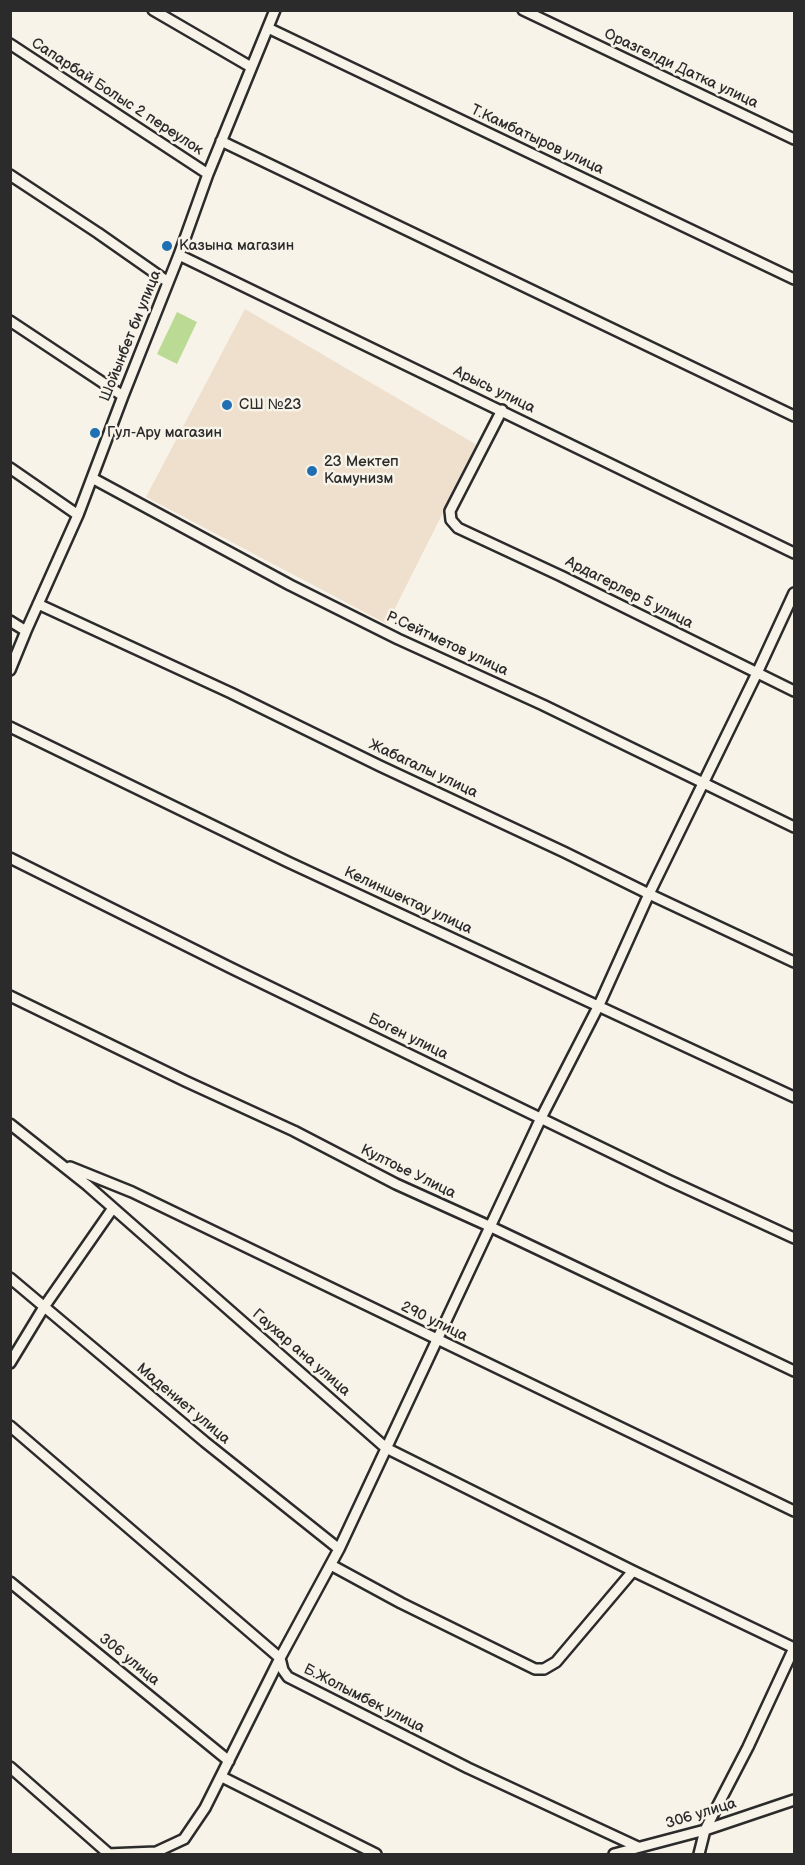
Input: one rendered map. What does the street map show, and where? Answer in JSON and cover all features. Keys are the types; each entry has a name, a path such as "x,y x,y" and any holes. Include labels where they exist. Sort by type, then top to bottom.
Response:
{"street":[{"path":"153,10 251,67"},
{"name":"Шойынбет би улица","path":"10,670 78,515 208,174 275,10"},
{"name":"Оразгелди Датка улица","path":"523,10 795,139"},
{"name":"Т.Камбатыров улица","path":"268,28 795,279"},
{"name":"Сапарбай Болыс 2 переулок","path":"10,44 208,174"},
{"path":"221,141 795,416"},
{"path":"10,175 99,233 168,282"},
{"name":"Арысь улица","path":"179,255 795,553"},
{"path":"10,321 123,396"},
{"name":"Ардагерлер 5 улица","path":"502,410 450,511 451,520 458,528 561,576 795,692"},
{"path":"10,468 78,515"},
{"name":"Р.Сейтметов улица","path":"92,478 290,585 398,639 543,705 795,827"},
{"path":"10,1767 108,1854 156,1852 184,1839 205,1808 280,1658 339,1549 489,1226 599,1005 649,894 795,593"},
{"name":"Жабагалы улица","path":"38,604 231,693 795,962"},
{"path":"10,621 26,631"},
{"name":"Келиншектау улица","path":"10,727 288,862 795,1097"},
{"name":"Боген улица","path":"10,858 668,1180 795,1238"},
{"name":"Култоье Улица","path":"10,996 294,1131 396,1185 489,1226 795,1371"},
{"name":"Гаухар ана улица","path":"10,1124 113,1208 386,1448 633,1571 795,1648"},
{"name":"290 улица","path":"60,1163 132,1192 795,1511"},
{"path":"10,1363 44,1307 113,1208"},
{"name":"Мадениет улица","path":"10,1278 205,1442 339,1549"},
{"name":"Б.Жолымбек улица","path":"10,1426 280,1658 283,1670 288,1677 468,1768 638,1847"},
{"path":"331,1565 401,1603 535,1669 544,1669 556,1662 633,1571"},
{"name":"306 улица","path":"10,1582 229,1761"},
{"path":"699,1854 705,1830 795,1648"},
{"path":"222,1777 376,1854"},
{"name":"306 улица","path":"614,1854 705,1830 795,1800"}],"shaded area":[{"name":"23 Мектеп Камунизм","path":"245,309 477,445 387,624 146,497"}],"green space":[{"path":"177,312 197,322 177,364 157,354"}],"place":[{"name":"Казына магазин","path":"167,246"},
{"name":"СШ №23","path":"227,405"},
{"name":"Гул-Ару магазин","path":"95,433"},
{"name":"23 Мектеп Камунизм","path":"312,471"}]}
